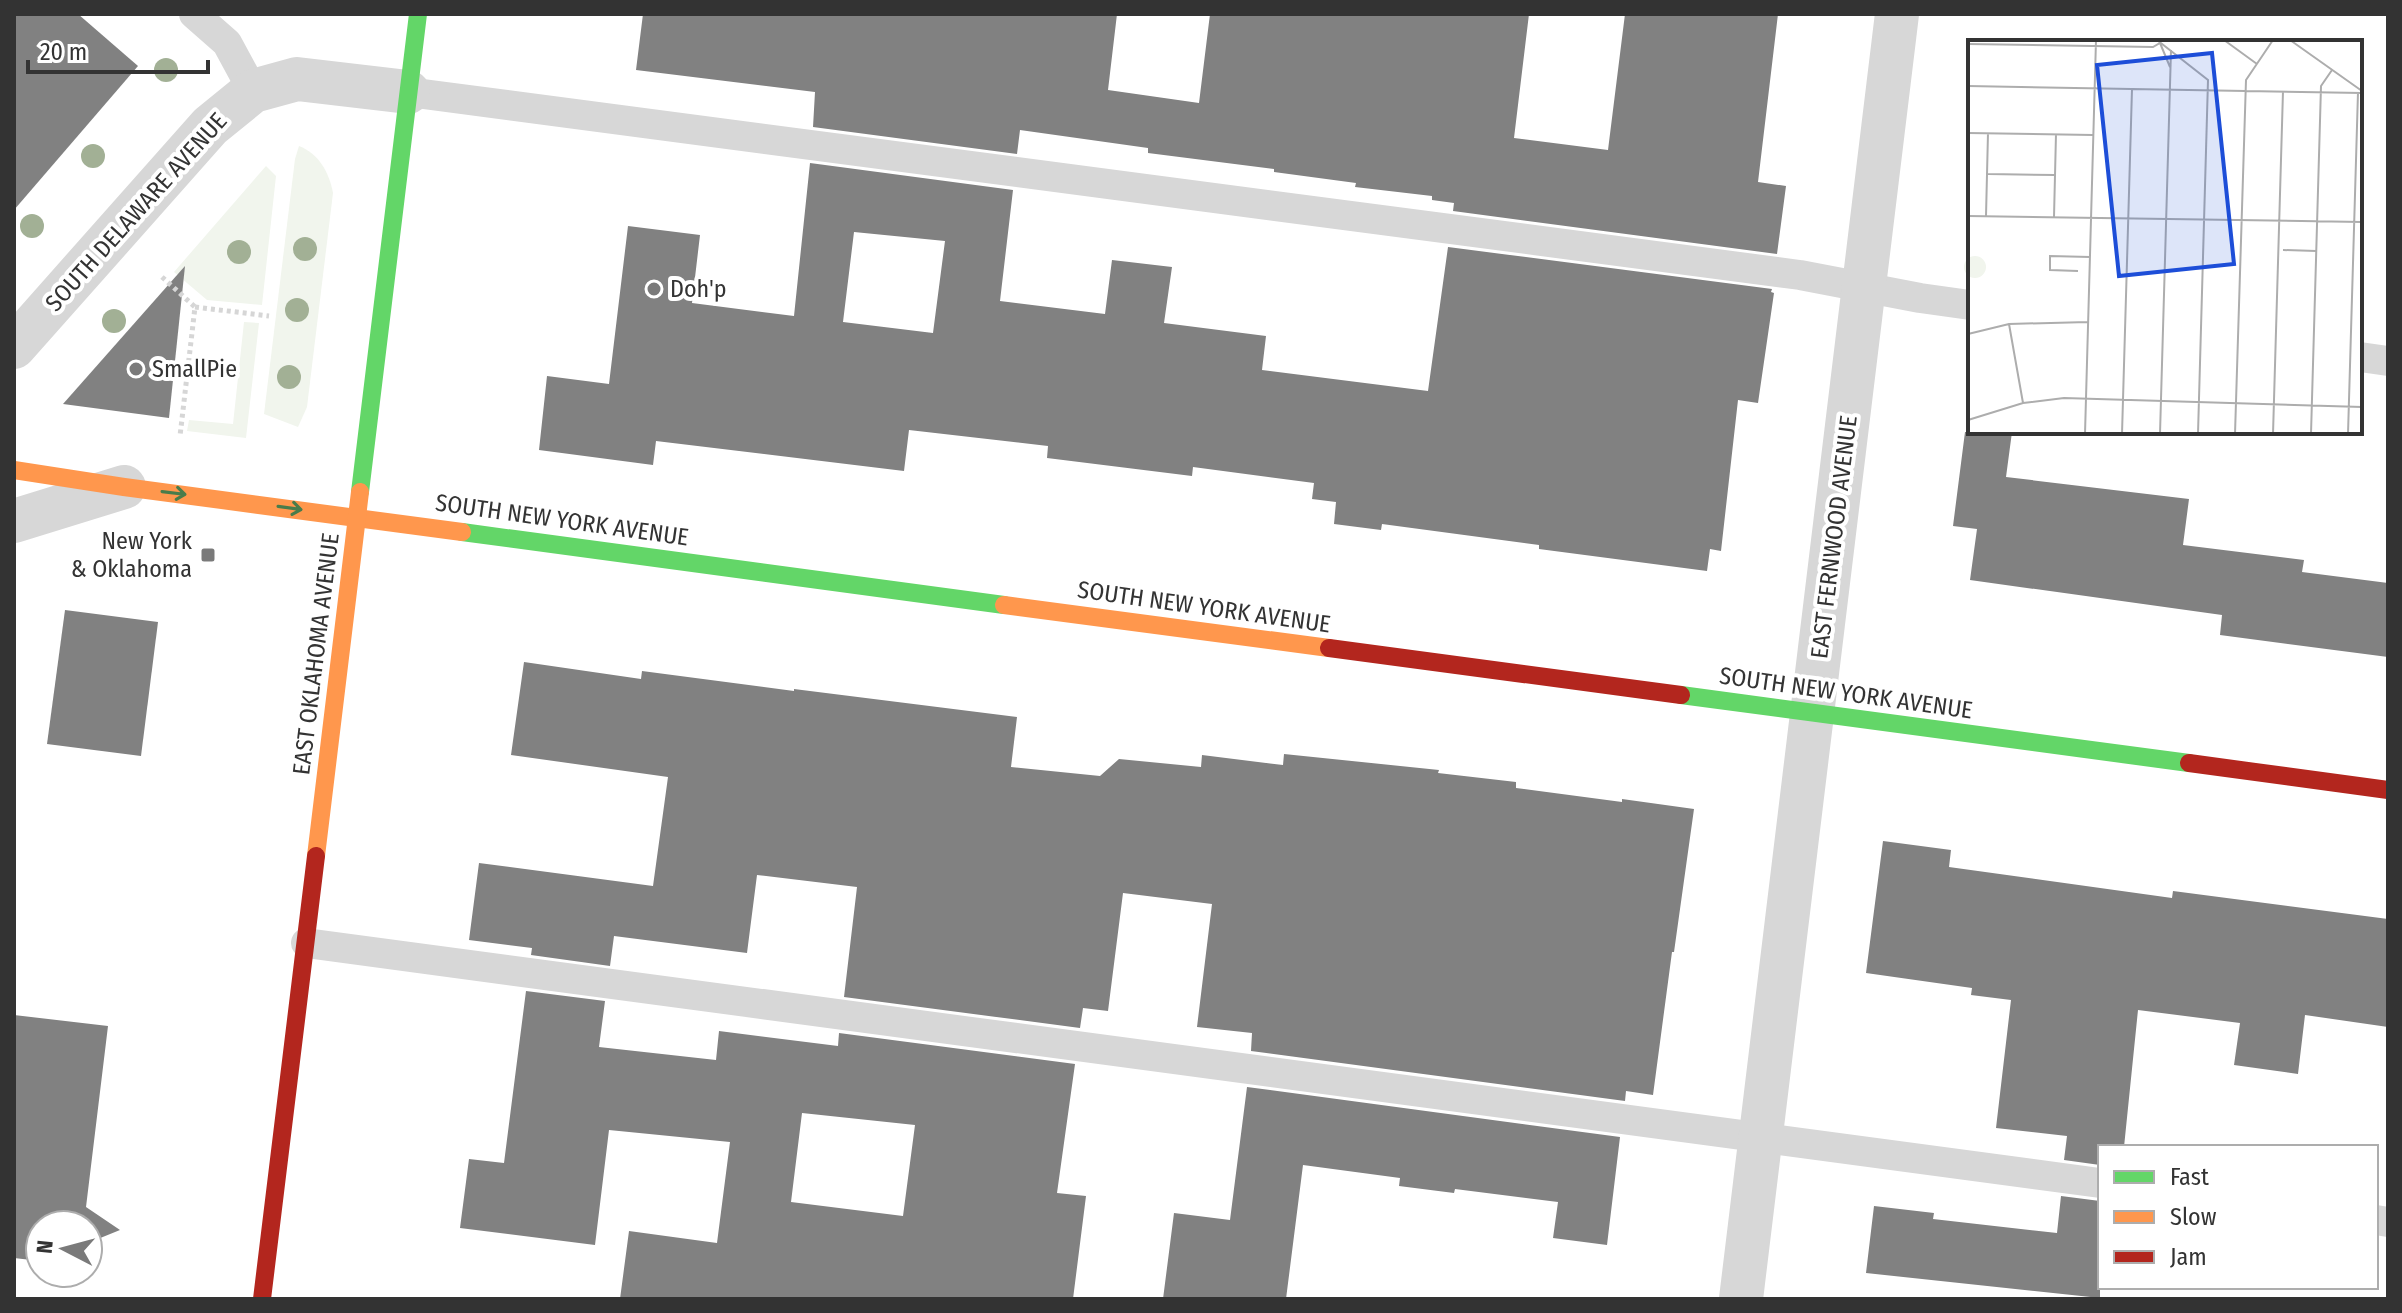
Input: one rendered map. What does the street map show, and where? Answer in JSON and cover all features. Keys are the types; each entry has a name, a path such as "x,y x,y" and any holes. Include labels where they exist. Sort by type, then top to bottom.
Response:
{"street":[{"name":"EAST OKLAHOMA AVENUE","path":"262,1299 418,14"},
{"name":"EAST FERNWOOD AVENUE","path":"1741,1299 1897,14"},
{"name":"SOUTH DELAWARE AVENUE","path":"14,347 210,126 253,91 297,79 408,92"},
{"name":"SOUTH NEW YORK AVENUE","path":"14,470 2388,790"},
{"path":"14,521 124,487"}],"lane":[{"path":"194,14 227,43 253,91"},
{"path":"408,92 1800,275 1968,305"},
{"path":"2362,357 2388,361"},
{"path":"306,943 2098,1183"}],"path":[{"path":"162,277 195,307 269,316"},
{"path":"180,436 195,307"}],"shaded area":[{"path":"299,146 322,165 333,193 307,407 298,427 264,414"},
{"path":"266,166 276,176 262,305 207,300 174,272"},
{"path":"244,322 259,323 246,438 187,431 189,420 233,424"}],"building":[{"path":"14,14 78,14 138,66 14,210"},
{"path":"643,14 1117,14 1108,90 1199,103 1210,14 1529,14 1514,138 1608,150 1625,14 1778,14 1758,182 1786,186 1777,254 1453,211 1454,203 1432,200 1432,196 1355,187 1356,183 1274,172 1274,169 1148,153 1148,148 1020,130 1017,154 813,127 815,92 636,70"},
{"path":"810,163 1013,190 1000,301 1105,314 1112,260 1172,267 1164,323 1266,336 1262,370 1428,391 1448,247 1772,289 1774,293 1758,403 1738,400 1721,551 1710,549 1707,571 1382,524 1381,530 1334,524 1336,502 1312,499 1314,483 1193,467 1192,476 1047,458 1048,446 909,430 904,471 656,441 653,465 539,450 547,376 609,384 628,226 700,235 692,303 794,316","holes":["854,232 945,241 933,333 843,322"]},
{"path":"185,266 169,418 63,404"},
{"path":"1965,432 2012,434 2006,477 2189,499 2183,545 2304,560 2302,572 2388,583 2388,657 2220,635 2222,615 1970,580 1977,529 1953,526"},
{"path":"65,610 158,622 141,756 47,744"},
{"path":"524,662 641,679 642,671 1017,717 1011,767 1100,776 1119,759 1201,767 1202,755 1283,765 1284,754 1439,770 1438,773 1516,782 1516,788 1694,809 1653,1095 1626,1091 1625,1101 1251,1051 1252,1033 1197,1027 1212,904 1123,893 1108,1011 1083,1008 1080,1028 844,997 857,887 757,875 747,953 614,936 610,966 531,955 532,948 469,940 479,863 653,886 668,777 511,755"},
{"path":"1883,841 1951,850 1949,867 2172,898 2173,891 2388,919 2388,1027 2305,1015 2298,1074 2234,1065 2240,1023 2138,1010 2124,1145 2098,1145 2098,1165 2064,1160 2067,1136 1996,1128 2011,1000 1971,995 1972,988 1866,973"},
{"path":"526,991 605,1001 599,1047 716,1060 719,1031 838,1046 839,1033 1075,1064 1057,1193 1086,1196 1073,1299 620,1299 629,1231 717,1243 730,1142 609,1130 595,1245 460,1228 469,1159 504,1163","holes":["802,1113 915,1125 903,1216 791,1202"]},
{"path":"14,1015 108,1026 86,1207 89,1209 24,1209 24,1259 14,1258"},
{"path":"1247,1087 1620,1137 1607,1245 1553,1238 1558,1202 1455,1189 1454,1193 1399,1186 1400,1178 1303,1165 1286,1299 1163,1299 1174,1213 1230,1220"},
{"path":"2061,1196 2098,1201 2100,1298 1866,1273 1874,1206 1934,1213 1933,1219 2057,1233"},
{"path":"104,1219 120,1230 104,1236"}],"traffic: fast":[{"path":"360,492 418,14"},
{"path":"462,532 1004,605"},
{"path":"1681,695 2189,763"}],"traffic: slow":[{"path":"14,470 462,532"},
{"path":"316,856 360,492"},
{"path":"1004,605 1329,648"}],"traffic: jam":[{"path":"1329,648 1681,695"},
{"path":"2189,763 2388,790"},
{"path":"262,1299 316,856"}],"place":[{"name":"Doh'p","path":"654,289"},
{"name":"SmallPie","path":"136,369"},
{"name":"New York & Oklahoma","path":"208,555"}]}
